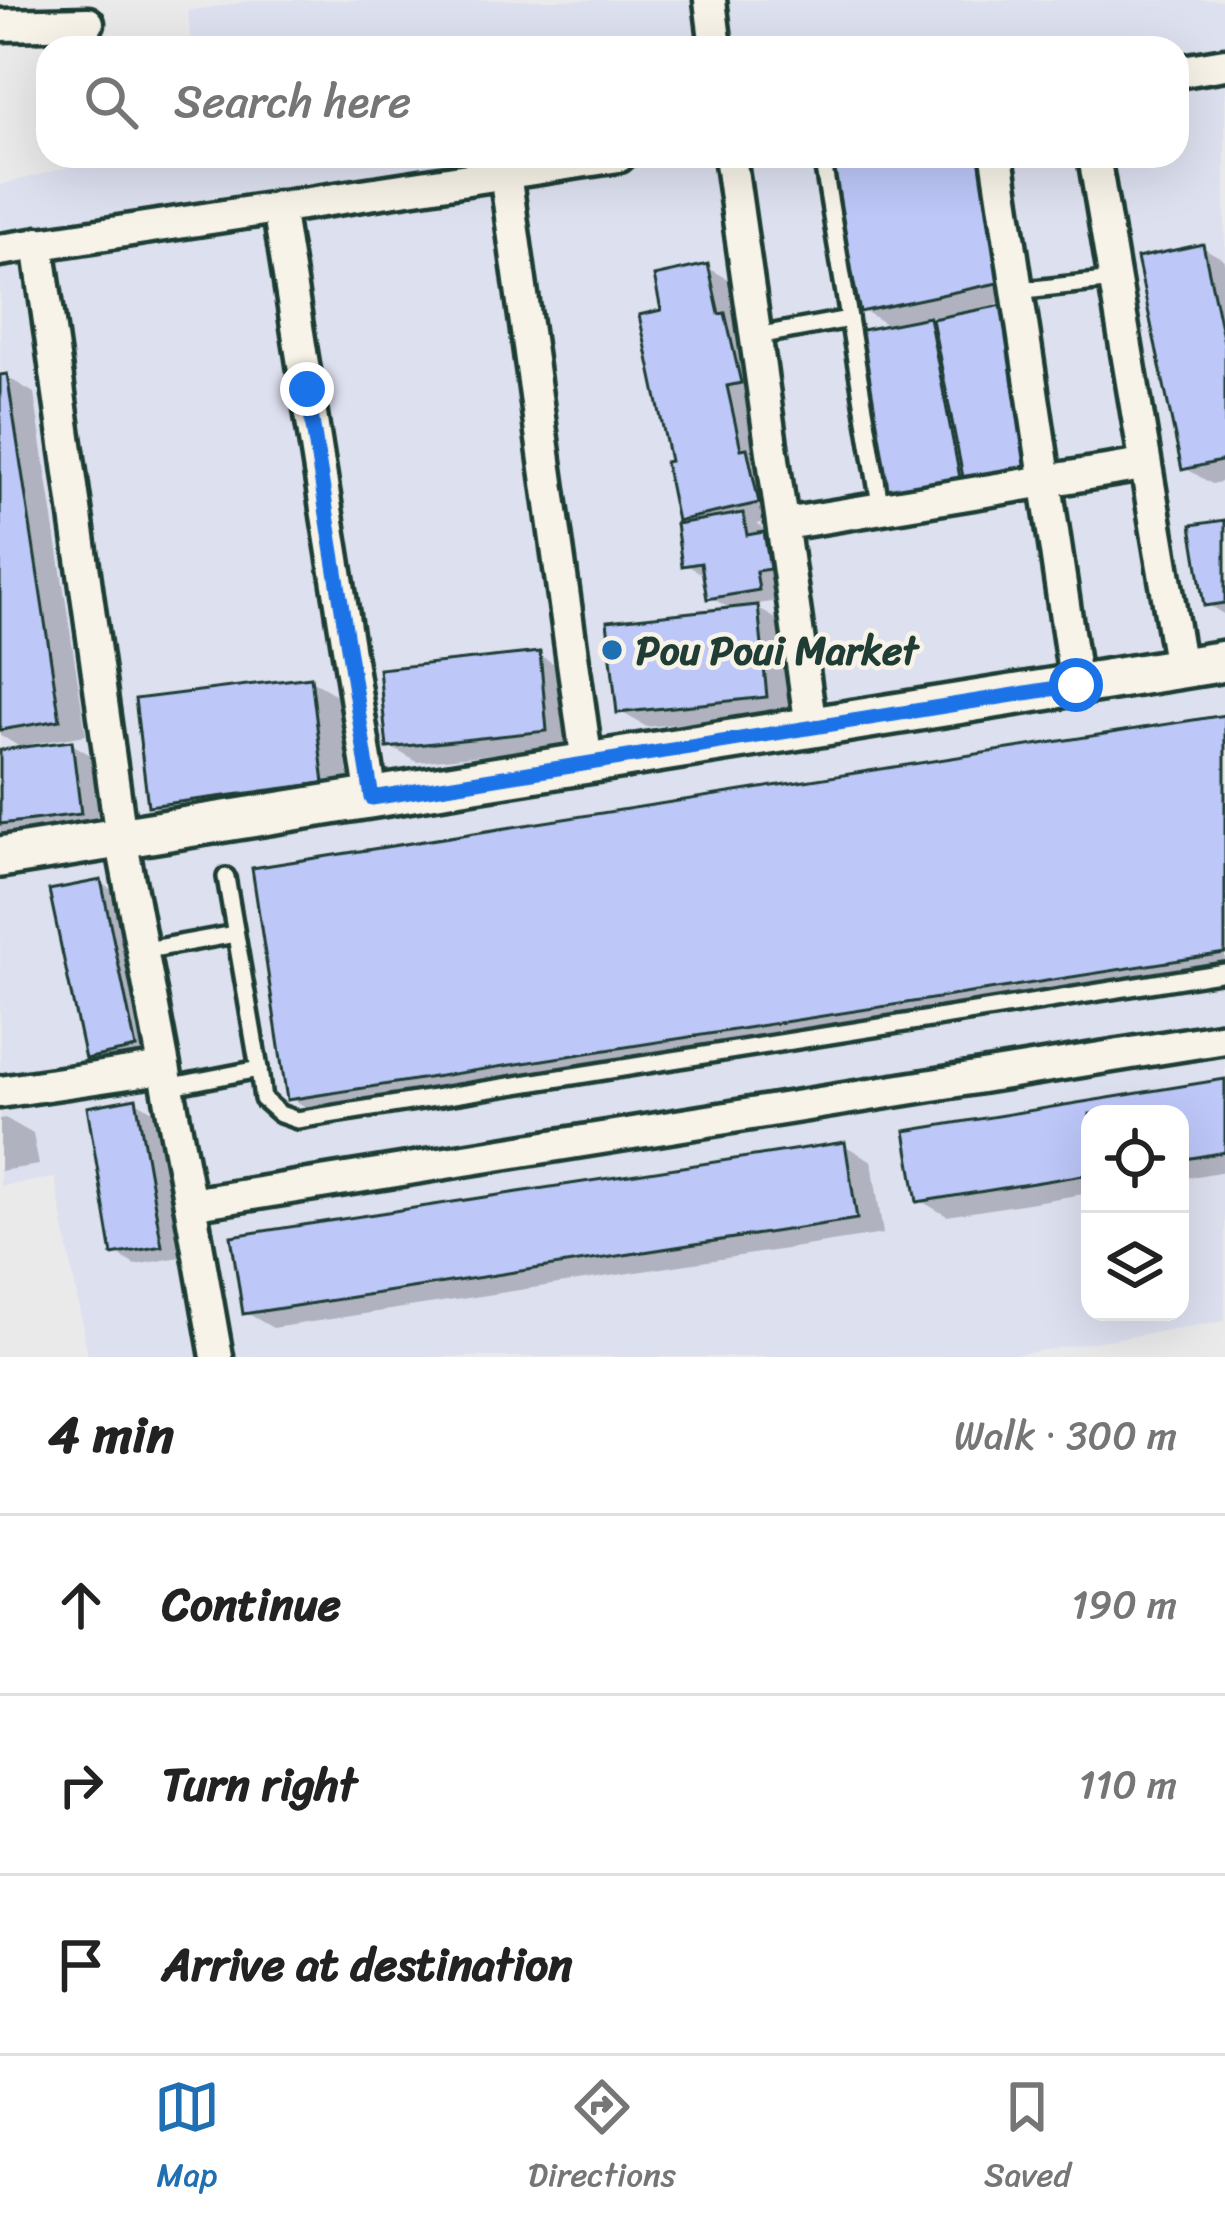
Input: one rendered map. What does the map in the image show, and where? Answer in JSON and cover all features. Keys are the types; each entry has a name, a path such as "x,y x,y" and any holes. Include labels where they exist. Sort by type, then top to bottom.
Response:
{"street":[{"path":"710,0 714,36"},
{"path":"0,25 88,23"},
{"path":"1189,69 1225,64"},
{"path":"0,250 539,168"},
{"path":"732,168 812,727"},
{"path":"999,168 1076,685"},
{"path":"1096,168 1180,668"},
{"path":"506,173 587,763"},
{"path":"278,207 372,798"},
{"path":"38,243 121,838 221,1352"},
{"path":"785,524 1143,465"},
{"path":"0,857 1225,661"},
{"path":"190,1204 1225,1038"},
{"path":"0,1092 165,1078"}],"lane":[{"path":"824,168 881,510"},
{"path":"1016,292 1114,280"},
{"path":"757,336 849,319"},
{"path":"226,878 263,1100 297,1120 1225,972"},
{"path":"141,951 235,934"},
{"path":"165,1078 259,1069"}],"shaded area":[{"name":"Pou Poui Market","path":"258,0 1225,0 1225,1321 1001,1357 88,1357 55,1178 0,1186 0,185 64,168 1189,168 1189,36 190,36 188,11"}],"building":[{"path":"830,168 983,168 1007,281 860,312"},
{"path":"1203,244 1225,347 1225,460 1182,470 1137,258"},
{"path":"708,264 741,383 727,386 759,503 677,521 665,462 670,461 639,315 661,310 654,276"},
{"path":"1003,305 1034,468 964,482 932,319"},
{"path":"929,317 961,483 889,497 857,331"},
{"path":"7,374 60,720 0,730 0,375"},
{"path":"743,513 747,535 764,532 770,569 756,571 759,590 707,599 701,563 682,566 676,524"},
{"path":"1225,520 1225,603 1204,606 1191,525"},
{"path":"758,605 767,697 617,713 607,621"},
{"path":"540,652 547,731 387,748 379,669"},
{"path":"311,677 324,783 148,806 135,699"},
{"name":"Pou Poui Market","path":"1225,715 1225,953 287,1100 252,868"},
{"path":"72,741 81,814 0,824 0,750"},
{"path":"101,880 136,1048 85,1059 49,890"},
{"path":"1225,1079 1225,1152 1189,1158 1189,1105 1081,1105 1081,1175 917,1202 905,1131"},
{"path":"136,1098 162,1246 112,1255 87,1107"},
{"path":"845,1142 857,1219 243,1314 231,1236"}],"place":[{"name":"Pou Poui Market","path":"612,650"}],"route":[{"path":"307,389 372,798 1076,685"}]}
